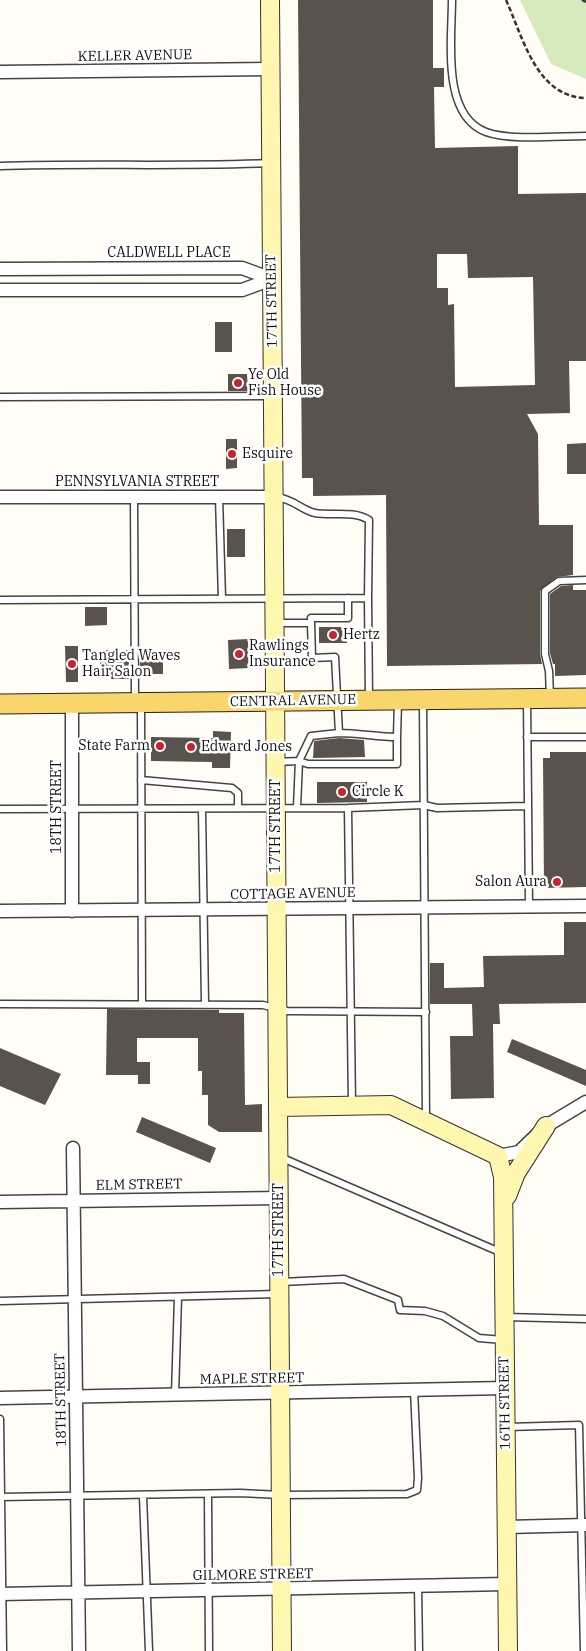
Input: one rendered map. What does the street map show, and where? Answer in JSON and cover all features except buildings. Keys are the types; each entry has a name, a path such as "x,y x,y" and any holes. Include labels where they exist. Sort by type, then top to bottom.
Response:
{"main road":[{"name":"CENTRAL AVENUE","path":"0,704 586,698"}],"street":[{"name":"17TH STREET","path":"270,0 282,1651"},
{"name":"KELLER AVENUE","path":"0,72 270,69"},
{"name":"CALDWELL PLACE","path":"0,269 242,268 272,279"},
{"path":"0,290 242,290 272,279"},
{"name":"PENNSYLVANIA STREET","path":"0,497 274,497"},
{"name":"18TH STREET","path":"72,703 72,911"},
{"name":"COTTAGE AVENUE","path":"0,911 586,906"},
{"path":"278,1107 391,1105 498,1156 519,1152 546,1126 586,1102"},
{"path":"503,1206 516,1173 546,1126"},
{"name":"18TH STREET","path":"73,1148 79,1651"},
{"name":"16TH STREET","path":"498,1156 503,1177 508,1651"},
{"name":"ELM STREET","path":"0,1202 279,1198"},
{"name":"MAPLE STREET","path":"0,1398 505,1388"},
{"path":"506,1527 584,1525"},
{"name":"GILMORE STREET","path":"1,1594 507,1584"}],"lane":[{"path":"452,0 453,85 458,105 469,121 486,132 503,135 586,136"},
{"path":"0,166 202,166 271,163"},
{"path":"0,397 273,396"},
{"path":"134,497 135,600 141,780 142,1004"},
{"path":"220,497 222,599"},
{"path":"274,497 289,498 313,513 361,515 369,520 369,701"},
{"path":"550,698 549,671 545,654 544,591 559,581 586,580"},
{"path":"339,733 335,701 335,658 312,658 311,618 348,618 348,598"},
{"path":"0,600 368,598"},
{"path":"275,623 311,622"},
{"path":"527,699 529,906"},
{"path":"276,762 397,764 398,700"},
{"path":"423,700 426,1121"},
{"path":"297,808 299,761 311,736 363,733 372,737 397,737"},
{"path":"527,737 586,737"},
{"path":"141,780 232,788 238,793 238,808"},
{"path":"0,810 72,808 348,808 424,805 437,808 527,806"},
{"path":"348,808 352,1106"},
{"path":"202,809 205,1004"},
{"path":"0,1004 263,1005 287,1012 352,1010 426,1012"},
{"path":"279,1156 504,1254"},
{"path":"0,1301 178,1297 280,1288 344,1279 398,1300 400,1310 426,1311 443,1316 479,1338 505,1340"},
{"path":"175,1395 178,1297"},
{"path":"504,1317 586,1319"},
{"path":"0,1497 240,1493 281,1495 407,1494 417,1490 414,1390"},
{"path":"0,1419 2,1651"},
{"path":"505,1427 579,1425 584,1525 584,1651"},
{"path":"208,1495 209,1651"},
{"path":"143,1496 149,1651"},
{"path":"418,1586 419,1651"}],"path":[{"path":"506,0 542,77 553,88 564,94 586,98"},
{"path":"582,0 586,2"}],"green space":[{"path":"520,0 586,0 586,79 551,64"}],"place":[{"name":"Ye Old Fish House","path":"238,383"},
{"name":"Esquire","path":"232,454"},
{"name":"Hertz","path":"333,635"},
{"name":"Rawlings Insurance","path":"239,654"},
{"name":"Tangled Waves Hair Salon","path":"72,664"},
{"name":"State Farm","path":"160,746"},
{"name":"Edward Jones","path":"191,747"},
{"name":"Circle K","path":"342,792"},
{"name":"Salon Aura","path":"557,882"}]}
